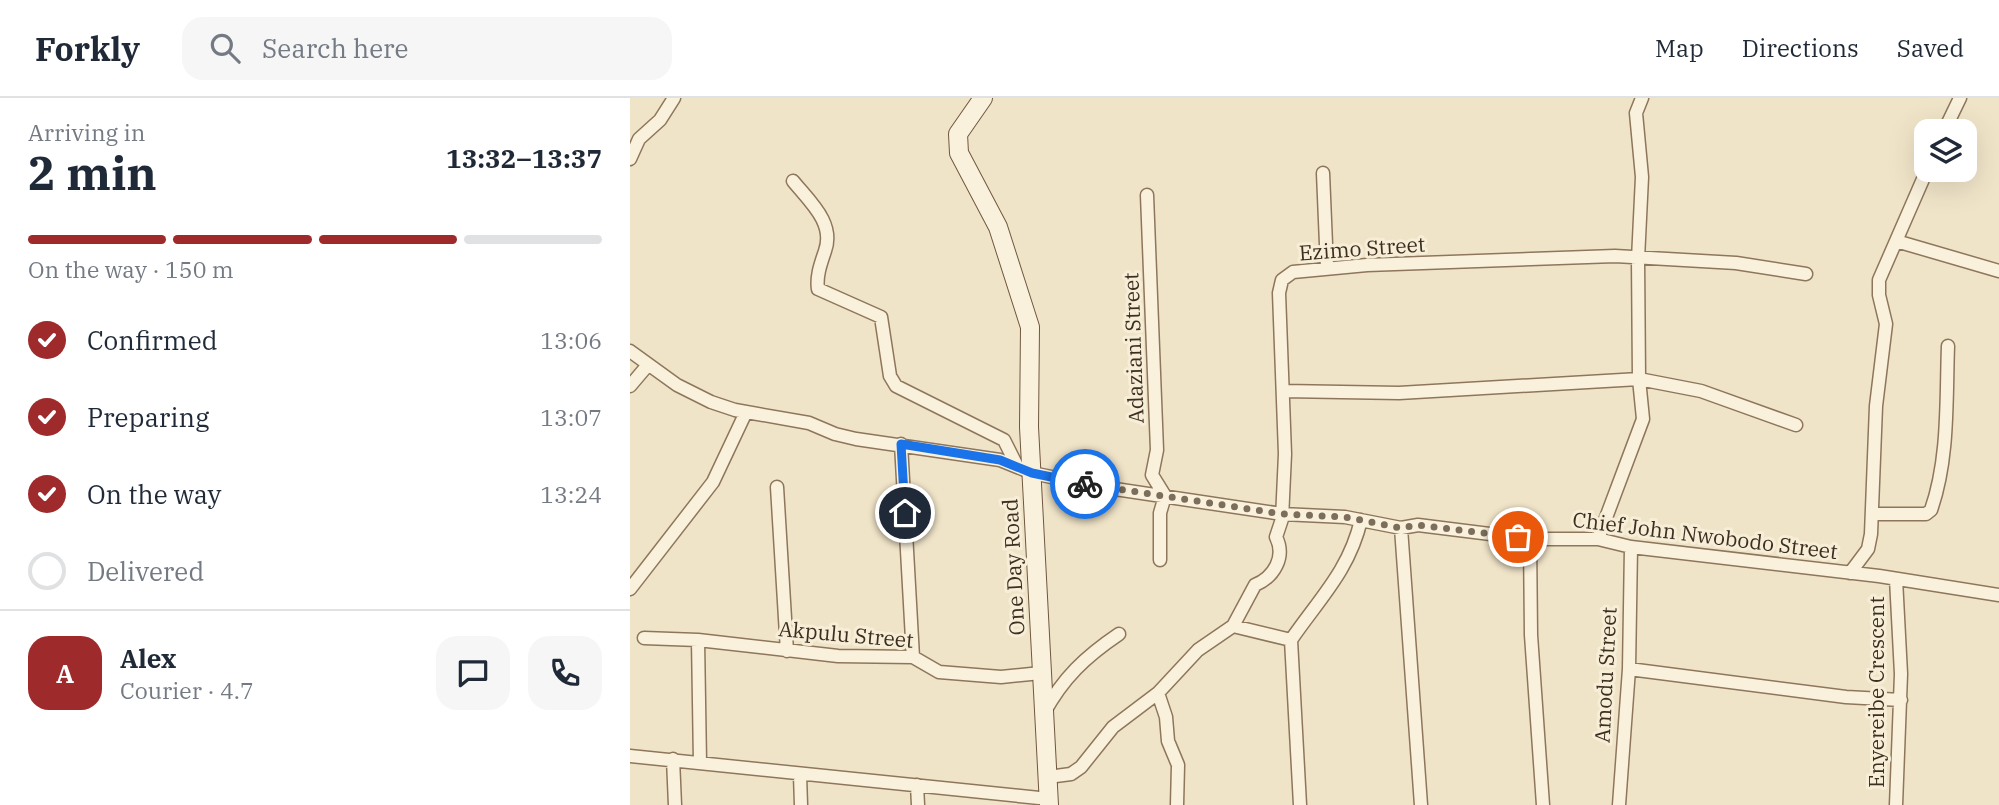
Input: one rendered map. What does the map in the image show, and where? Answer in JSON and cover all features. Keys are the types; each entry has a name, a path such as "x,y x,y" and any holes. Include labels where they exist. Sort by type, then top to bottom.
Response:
{"main road":[{"name":"One Day Road","path":"983,98 958,134 959,153 998,227 1030,327 1028,427 1024,469 1049,802"}],"street":[{"path":"630,159 639,139 660,120 674,98"},
{"path":"1598,539 1643,419 1639,379 1638,259 1642,177 1636,113 1642,98"},
{"path":"1949,119 1959,98"},
{"path":"1323,173 1327,268"},
{"path":"793,181 826,223 829,241 819,269 818,289 881,317 890,376 896,386 1004,440 1024,469"},
{"path":"1850,573 1868,549 1873,514 1876,406 1886,324 1878,289 1922,182"},
{"name":"Adaziani Street","path":"1147,195 1157,450 1153,475 1165,496"},
{"path":"1896,241 1999,271"},
{"name":"Ezimo Street","path":"1233,626 1255,585 1269,579 1280,560 1282,549 1276,537 1282,514 1284,391 1279,317 1282,280 1293,272 1327,268 1615,256 1736,263 1807,274"},
{"path":"1873,514 1926,514 1931,510 1944,446 1948,346"},
{"name":"Chief John Nwobodo Street","path":"630,351 647,366 710,402 746,412 809,423 856,439 988,457 1024,469 1165,496 1282,514 1361,520 1401,528 1418,525 1530,539 1598,539 1631,547 1850,573 1999,596"},
{"path":"630,386 647,366"},
{"path":"1284,391 1399,393 1639,379 1702,391 1796,425"},
{"path":"630,589 713,482 746,412"},
{"path":"901,444 913,657"},
{"path":"777,487 787,651"},
{"path":"1160,560 1160,513 1165,496"},
{"path":"1300,805 1291,640 1335,583 1354,544 1361,520"},
{"path":"1401,528 1421,805"},
{"path":"1530,539 1531,635 1543,805"},
{"name":"Amodu Street","path":"1619,805 1629,669 1631,547"},
{"name":"Enyereibe Crescent","path":"1895,579 1901,701 1896,805"},
{"path":"1048,777 1071,774 1081,767 1113,727 1158,693 1198,649 1233,626 1291,640"},
{"path":"1044,713 1061,682 1073,676 1089,654 1119,634"},
{"name":"Akpulu Street","path":"644,638 698,640 838,656 913,657 939,672 1001,677 1041,673"},
{"path":"698,640 701,764"},
{"path":"1629,669 1846,697 1901,701"},
{"path":"1158,693 1166,717 1168,741 1178,765 1177,805"},
{"path":"630,756 917,785 1049,802"},
{"path":"673,759 675,805"},
{"path":"800,775 801,805"},
{"path":"917,785 918,805"}],"way so far":[{"path":"1085,484 1282,514 1345,517 1401,528 1418,525 1518,537"}],"route":[{"path":"905,513 901,444 1000,460 1032,473 1085,484"}]}
